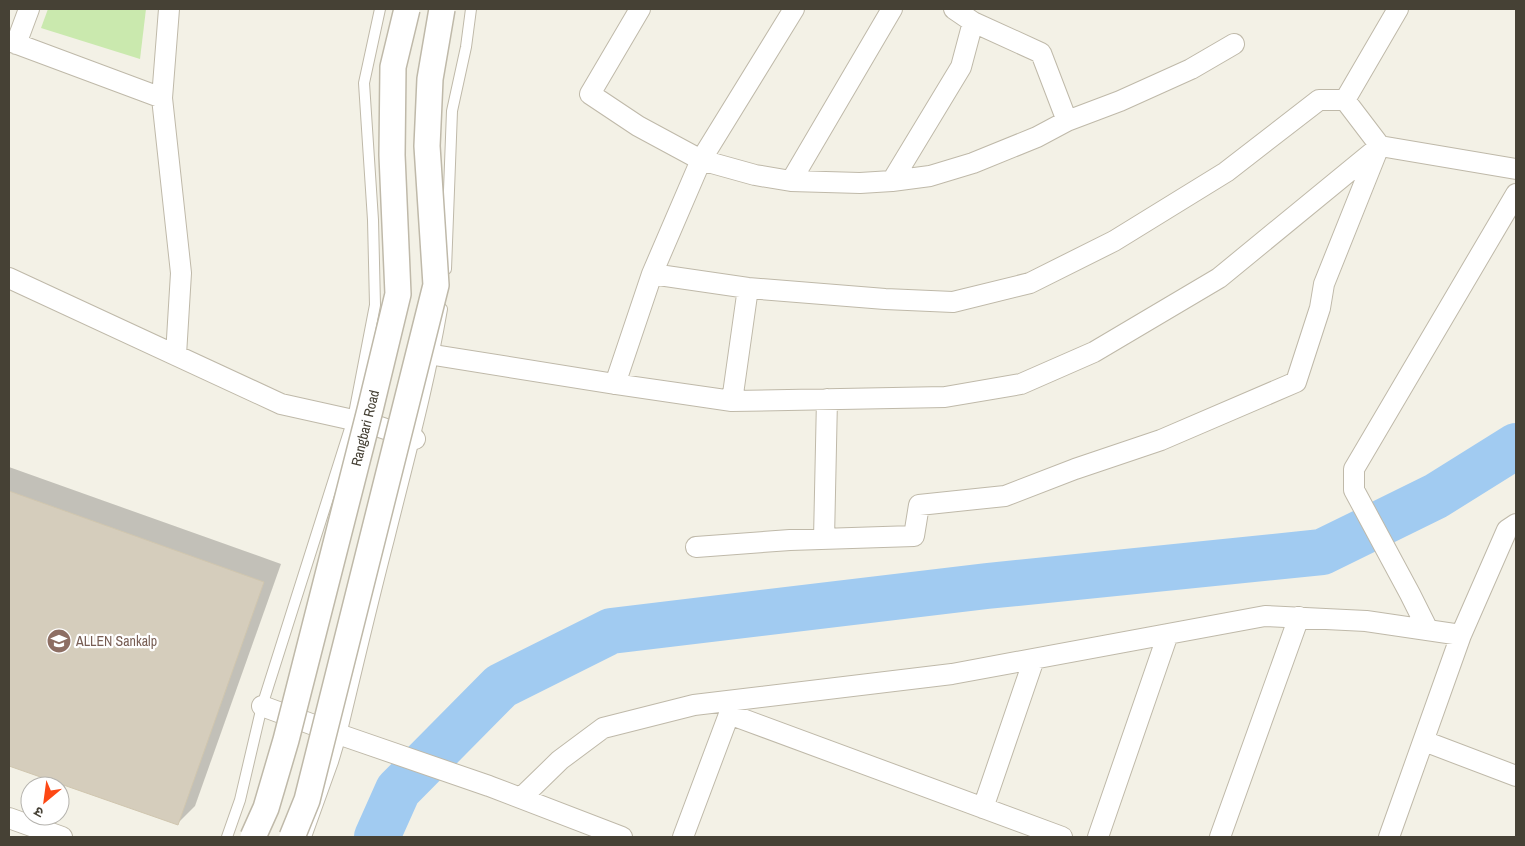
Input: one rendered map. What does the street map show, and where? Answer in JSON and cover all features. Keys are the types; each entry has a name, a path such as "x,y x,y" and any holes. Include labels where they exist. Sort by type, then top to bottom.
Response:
{"street":[{"path":"29,9 12,43 162,98"},
{"path":"169,9 162,98 181,273 176,355"},
{"name":"Rangbari Road","path":"253,837 266,808 286,740 398,294 392,155 393,67 407,9"},
{"path":"292,837 307,800 436,285 427,146 430,79 442,9"},
{"path":"640,9 590,94 638,126 701,160 755,175 791,181 860,183 892,181 930,176 973,163 1038,137 1067,121 1120,101 1191,69 1234,44"},
{"path":"615,384 652,274 701,160 794,9"},
{"path":"791,181 892,9"},
{"path":"954,9 973,22 1041,53 1067,121"},
{"path":"1345,100 1398,9"},
{"path":"892,181 961,67 973,22"},
{"path":"652,274 748,288 885,299 953,302 1030,283 1114,241 1226,172 1318,100 1345,100"},
{"path":"1345,100 1380,146 1516,169"},
{"path":"434,355 732,401 945,397 1020,384 1094,352 1219,278 1380,146"},
{"path":"696,547 824,539 914,536 919,504 1005,496 1075,469 1161,440 1296,382 1320,308 1324,284 1380,146"},
{"path":"1428,630 1354,490 1354,469 1516,194"},
{"path":"9,278 281,404 353,419 415,439"},
{"path":"732,401 748,288"},
{"path":"824,539 827,399"},
{"path":"1389,837 1461,635 1507,530 1516,524"},
{"path":"521,798 560,760 603,728 694,706 731,707 952,674 1265,616 1366,621 1461,635"},
{"path":"1220,837 1299,617"},
{"path":"1098,837 1168,634"},
{"path":"983,808 1034,659"},
{"path":"262,706 489,786 622,837"},
{"path":"731,707 983,808 1062,837"},
{"path":"682,837 731,707"},
{"path":"1424,741 1516,776"},
{"path":"9,818 62,837"}],"lane":[{"path":"227,837 240,800 262,706 353,419 375,305 373,220 364,83 380,9"},
{"path":"306,837 333,762 345,736 388,540 415,439 434,355 446,283 452,111 466,47 471,9"}],"green space":[{"path":"48,9 146,9 140,59 41,28"}],"building":[{"path":"9,491 264,582 178,825 70,787 70,776 38,776 9,766"}],"waterway":[{"path":"377,837 398,790 501,686 611,631 987,586 1322,552 1436,496 1516,446"}],"place":[{"name":"ALLEN Sankalp","path":"59,641"}]}
